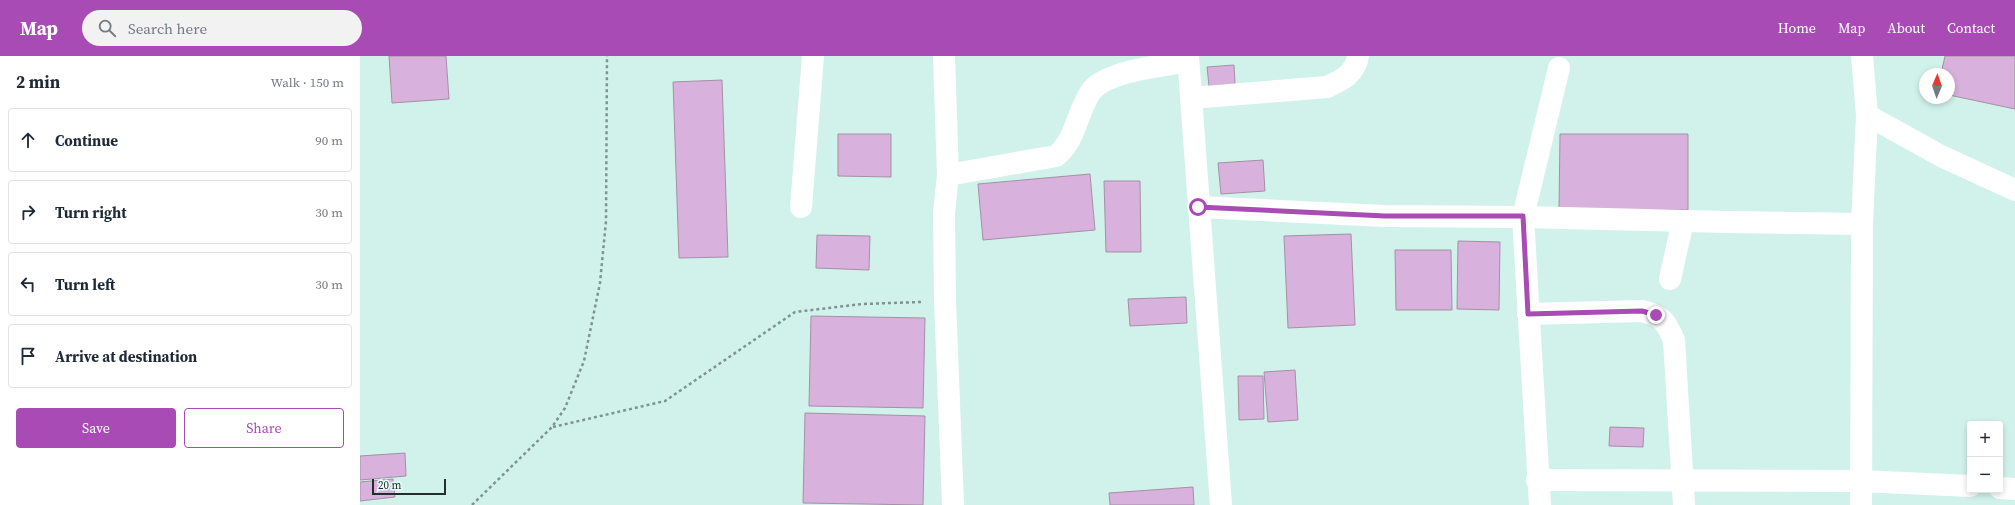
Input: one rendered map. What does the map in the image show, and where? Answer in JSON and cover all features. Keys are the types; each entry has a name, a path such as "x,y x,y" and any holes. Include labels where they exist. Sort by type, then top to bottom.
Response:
{"street":[{"path":"801,207 813,56"},
{"path":"944,56 948,175 944,213 945,300 953,505"},
{"path":"1191,98 1327,87 1345,78 1356,65 1358,56"},
{"path":"1860,505 1862,224 1867,115 1862,56"},
{"path":"948,175 1056,156 1065,149 1085,100 1093,89 1108,79 1188,58 1221,505"},
{"path":"1540,505 1523,216 1559,68"},
{"path":"1867,115 1942,156 2015,190"},
{"path":"1198,207 1385,216 1523,216 1683,221 1862,224"},
{"path":"1670,279 1683,221"},
{"path":"1528,314 1642,311 1656,315 1666,323 1674,340 1684,505"},
{"path":"1538,480 1861,481 1967,486"},
{"path":"2003,488 2015,489"}],"path":[{"path":"472,505 552,427 565,408 584,361 600,283 607,190 608,56"},
{"path":"552,427 665,401 795,312 862,304 945,300"}],"building":[{"path":"389,56 446,56 449,99 392,103"},
{"path":"1945,56 2015,56 2015,109 1955,96 1955,68 1942,68"},
{"path":"1234,65 1235,84 1209,86 1207,67"},
{"path":"722,80 728,257 679,258 673,82"},
{"path":"838,134 891,134 891,177 838,176"},
{"path":"1560,134 1688,134 1688,210 1559,210"},
{"path":"1263,160 1265,191 1221,194 1218,163"},
{"path":"1090,174 1095,230 983,240 978,184"},
{"path":"1104,181 1140,181 1141,252 1106,252"},
{"path":"1351,234 1355,325 1288,328 1284,236"},
{"path":"817,235 870,236 869,270 816,268"},
{"path":"1458,241 1500,242 1499,310 1457,309"},
{"path":"1395,250 1451,250 1452,310 1396,310"},
{"path":"1186,297 1187,323 1130,326 1128,299"},
{"path":"811,316 925,318 923,408 809,406"},
{"path":"1295,370 1298,420 1268,422 1264,372"},
{"path":"1238,376 1263,376 1264,419 1239,420"},
{"path":"805,413 925,416 923,505 803,503"},
{"path":"1610,427 1644,428 1643,447 1609,446"},
{"path":"405,453 406,476 360,480 360,456"},
{"path":"393,479 395,497 360,501 360,482"},
{"path":"1193,487 1194,505 1110,505 1109,493"}],"route":[{"path":"1198,207 1385,216 1523,216 1528,314 1642,311 1656,315"}]}
